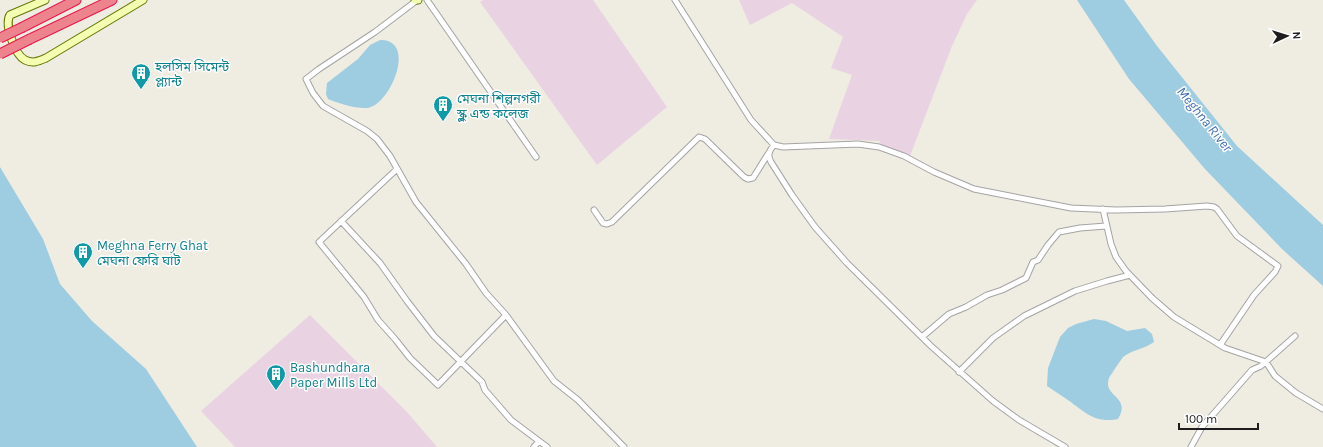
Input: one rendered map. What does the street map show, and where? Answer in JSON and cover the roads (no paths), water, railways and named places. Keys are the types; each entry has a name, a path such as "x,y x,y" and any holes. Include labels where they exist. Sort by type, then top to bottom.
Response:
{"highway":[{"path":"0,38 76,0"},
{"path":"0,54 112,0"}],"street":[{"path":"45,0 10,15 8,18 8,31 17,52 24,60 35,63 46,58 143,0"},
{"path":"416,0 375,32 306,79 313,93 323,106 367,131 378,139 390,156 416,202 466,264 486,293 506,315 554,381 578,400 624,447"},
{"path":"427,0 536,157"},
{"path":"675,0 697,37 751,120 774,145 783,147 858,144 879,147 904,156 934,172 974,189 1071,208 1164,209 1207,206 1214,207 1237,236 1277,264 1278,269 1254,295 1220,345"},
{"path":"594,210 604,223 607,224 612,222 699,137 705,139 744,178 748,179 753,178 774,145"},
{"path":"768,153 771,162 815,227 847,263 959,372 993,401 1019,420 1065,447"},
{"path":"397,169 320,242 364,297 378,320 410,358 438,385 506,315"},
{"path":"1103,209 1106,226 1116,257 1130,275 1152,298 1174,317 1220,345 1266,362 1275,376 1296,393 1323,409"},
{"path":"341,221 380,263 434,336 482,382 485,390 511,420 547,447"},
{"path":"922,337 949,314 1026,278 1033,262 1038,260 1059,232 1080,228 1106,226"},
{"path":"959,372 993,338 1024,316 1075,291 1130,275"},
{"path":"1192,447 1202,427 1252,370 1266,362 1295,336"},
{"path":"534,447 539,440"}],"water":[{"name":"Meghna River","path":"1077,0 1124,0 1157,46 1237,146 1323,225 1323,286 1282,249 1205,169 1129,79"},
{"path":"380,40 391,43 397,50 399,61 391,85 384,96 376,104 367,108 352,107 328,99 326,94 327,83 358,59 370,45"},
{"path":"0,167 43,239 60,284 92,321 146,369 197,447 0,447"},
{"path":"1094,319 1106,321 1127,331 1145,328 1152,334 1154,342 1123,357 1109,377 1109,389 1122,406 1118,419 1102,420 1096,418 1084,412 1047,386 1048,368 1060,337 1068,328"}],"place":[{"name":"হলসিম সিমেন্ট প্ল্যান্ট","path":"141,90"},
{"name":"মেঘনা শিল্পনগরী স্কুল এন্ড কলেজ","path":"443,122"},
{"name":"Meghna Ferry Ghat মেঘনা ফেরি ঘাট","path":"83,269"},
{"name":"Bashundhara Paper Mills Ltd","path":"276,391"}]}
